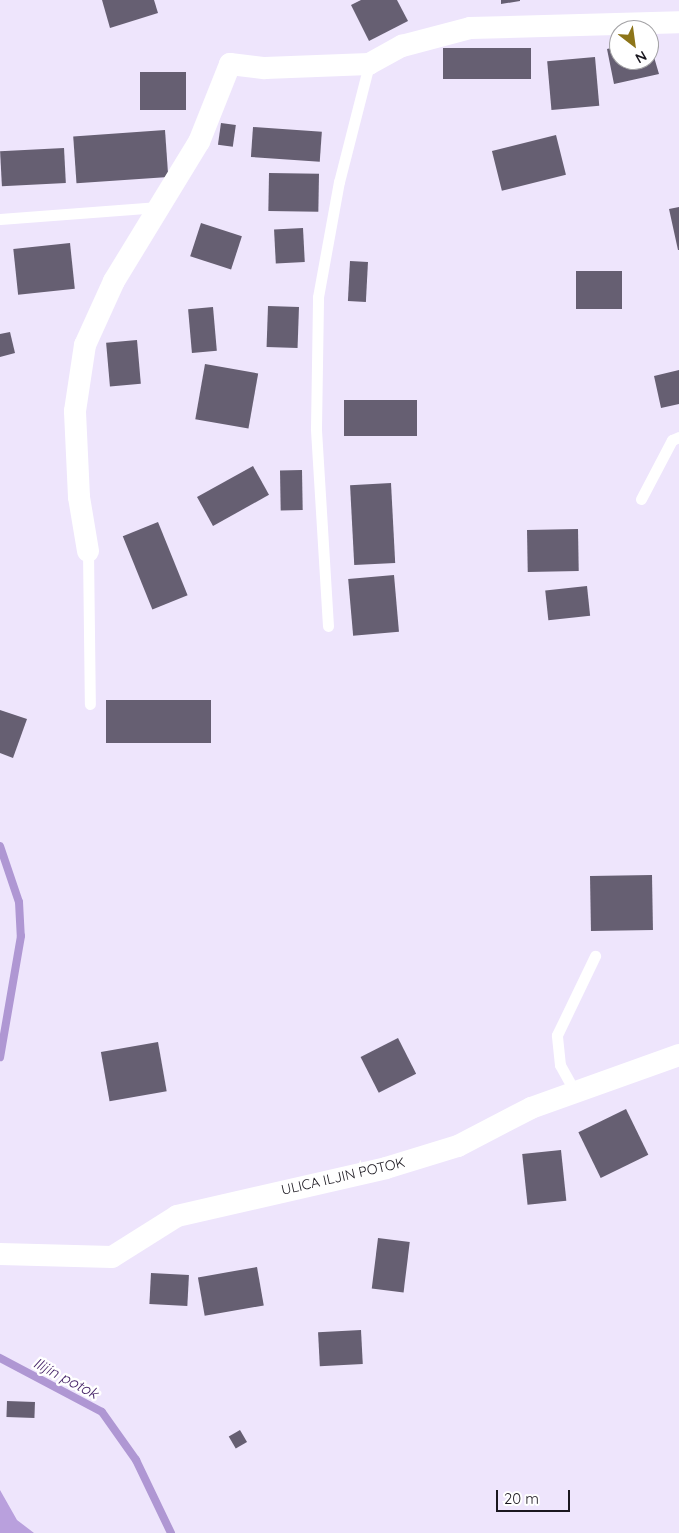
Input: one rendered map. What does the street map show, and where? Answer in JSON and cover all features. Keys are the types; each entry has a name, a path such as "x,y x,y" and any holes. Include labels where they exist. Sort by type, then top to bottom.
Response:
{"street":[{"path":"88,551 79,497 75,411 86,344 114,281 199,142 230,64 264,68 369,64 402,46 470,28 679,22"},
{"name":"ULICA ILJIN POTOK","path":"0,1254 112,1257 177,1216 386,1168 449,1149 531,1108 679,1054"}],"lane":[{"path":"328,626 316,428 318,297 339,182 369,64"},
{"path":"0,220 159,207"},
{"path":"642,499 672,440 679,437"},
{"path":"88,551 90,704"},
{"path":"575,1092 560,1065 557,1035 595,956"}],"shaded area":[{"path":"0,1490 17,1520 34,1533 0,1533"}],"building":[{"path":"102,0 154,0 158,13 110,28"},
{"path":"361,0 397,0 408,21 369,41 351,5"},
{"path":"501,0 520,0 520,1 501,4"},
{"path":"443,48 531,48 531,79 443,79"},
{"path":"595,57 599,106 551,110 547,61"},
{"path":"611,70 658,70 659,74 614,84"},
{"path":"140,72 186,72 186,110 140,110"},
{"path":"221,123 236,125 233,147 218,145"},
{"path":"253,127 322,132 320,162 251,157"},
{"path":"165,130 168,177 77,183 73,136"},
{"path":"556,135 566,175 502,191 492,151"},
{"path":"64,148 66,183 2,186 0,151"},
{"path":"269,173 319,174 318,212 268,211"},
{"path":"679,207 679,250 678,250 669,209"},
{"path":"201,223 242,236 231,270 190,256"},
{"path":"303,228 305,262 276,263 274,230"},
{"path":"70,243 75,289 18,295 13,249"},
{"path":"350,261 368,262 366,302 348,301"},
{"path":"576,271 622,271 622,309 576,309"},
{"path":"268,306 299,307 298,348 267,347"},
{"path":"213,307 217,351 192,353 188,309"},
{"path":"10,332 15,353 0,357 0,334"},
{"path":"137,340 141,384 110,387 106,343"},
{"path":"205,364 258,373 248,429 195,419"},
{"path":"679,370 679,404 661,408 654,376"},
{"path":"344,400 417,400 417,436 344,436"},
{"path":"253,466 269,495 213,526 197,497"},
{"path":"280,470 302,470 303,510 281,510"},
{"path":"391,483 395,563 354,565 350,485"},
{"path":"158,522 188,595 152,609 123,536"},
{"path":"578,529 579,571 528,572 527,530"},
{"path":"394,575 399,632 353,636 348,579"},
{"path":"587,586 590,616 548,620 545,590"},
{"path":"106,700 211,700 211,743 106,743"},
{"path":"0,710 27,719 13,758 0,753"},
{"path":"652,875 653,930 591,931 590,876"},
{"path":"398,1038 416,1074 379,1093 361,1057"},
{"path":"158,1042 167,1091 110,1101 101,1052"},
{"path":"626,1109 648,1155 601,1178 578,1132"},
{"path":"561,1150 566,1201 528,1205 522,1154"},
{"path":"378,1238 410,1242 404,1293 372,1289"},
{"path":"257,1267 264,1305 205,1316 198,1277"},
{"path":"151,1273 189,1275 187,1306 149,1304"},
{"path":"361,1330 363,1364 320,1366 318,1332"},
{"path":"7,1401 35,1402 34,1418 6,1417"},
{"path":"240,1430 247,1442 236,1449 229,1436"}],"waterway":[{"name":"Ilijin potok","path":"0,846 19,902 21,936 0,1057"},
{"name":"Ilijin potok","path":"0,1358 102,1412 136,1460 171,1533"}]}
